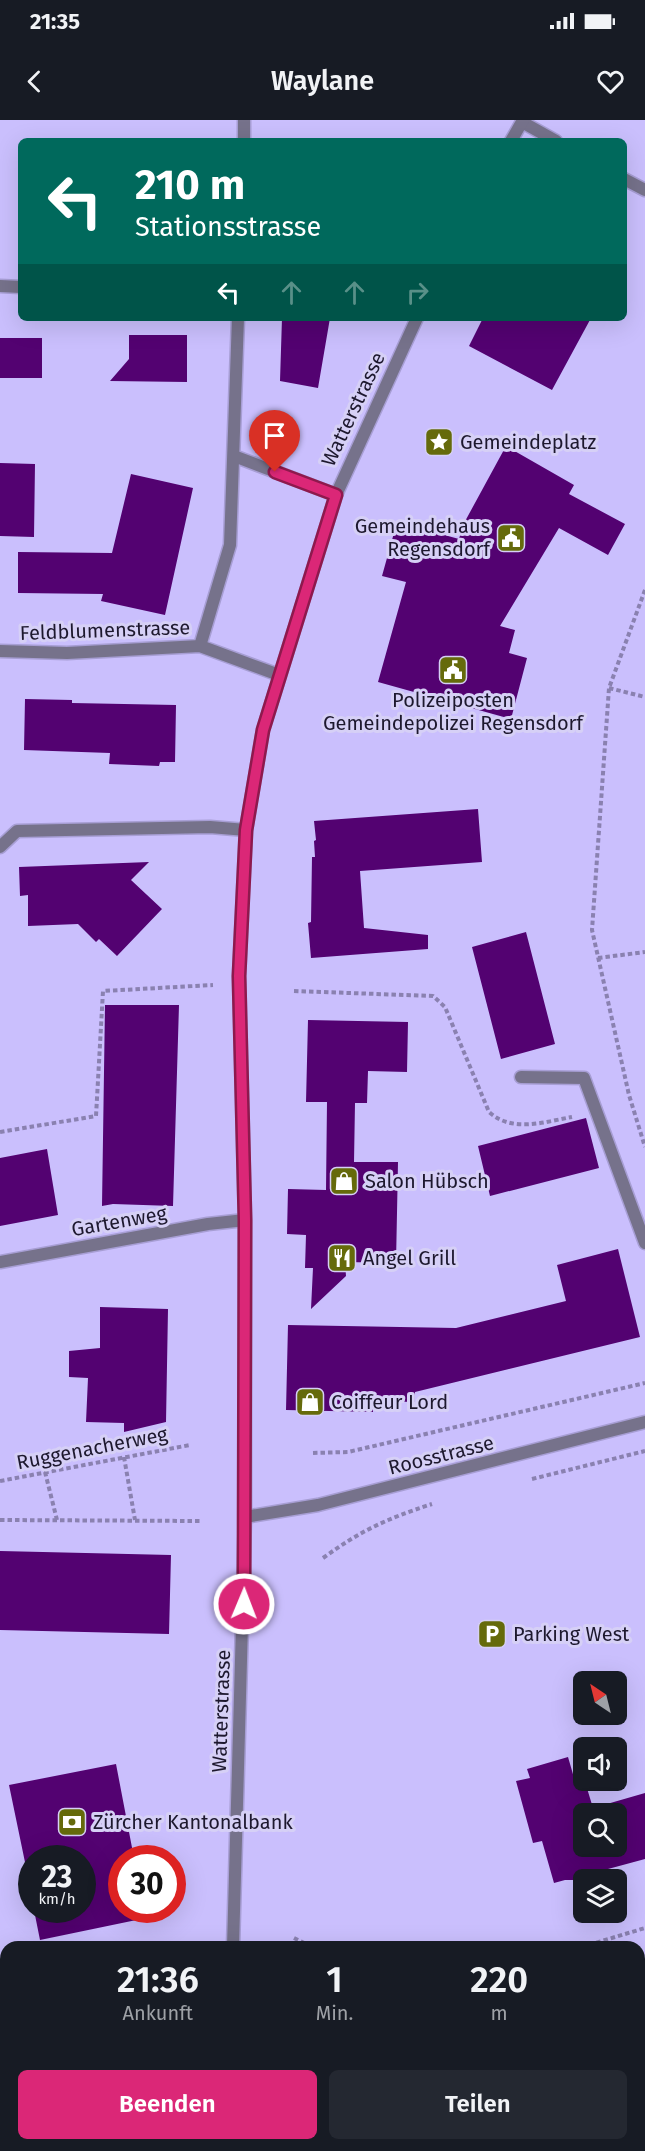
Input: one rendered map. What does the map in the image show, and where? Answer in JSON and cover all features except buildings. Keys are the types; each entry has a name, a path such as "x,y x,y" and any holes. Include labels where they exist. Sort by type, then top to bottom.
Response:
{"street":[{"path":"244,120 244,138"},
{"path":"513,138 522,121 551,138"},
{"path":"627,181 645,190"},
{"path":"0,286 18,287"},
{"path":"200,646 230,545 238,321"},
{"name":"Watterstrasse","path":"233,1941 245,1517 245,1220 239,976 246,830 263,730 336,495 416,321"},
{"path":"234,456 336,495"},
{"name":"Feldblumenstrasse","path":"0,651 67,653 200,646 279,675"},
{"path":"0,847 17,831 210,827 246,830"},
{"path":"521,1077 584,1078 645,1243"},
{"name":"Gartenweg","path":"0,1262 208,1224 245,1220"},
{"name":"Roosstrasse","path":"245,1517 318,1505 645,1422"}],"path":[{"path":"645,590 609,687 592,930 629,1095 645,1147"},
{"path":"609,687 645,697"},
{"path":"598,958 645,952"},
{"path":"0,1132 96,1116 103,991 213,985"},
{"path":"294,991 433,996 445,1007 489,1112 498,1120 529,1125 597,1112"},
{"path":"313,1453 348,1452 645,1383"},
{"name":"Ruggenacherweg","path":"0,1480 190,1445"},
{"path":"520,1482 645,1451"},
{"path":"124,1457 135,1520"},
{"path":"45,1472 57,1520"},
{"path":"323,1558 354,1535 386,1519 441,1501"},
{"path":"0,1520 201,1521"},
{"path":"602,1941 645,1928"},
{"path":"294,1938 300,1941"}],"place":[{"name":"Gemeindeplatz","path":"439,442"},
{"name":"Gemeindehaus Regensdorf","path":"511,538"},
{"name":"Polizeiposten Gemeindepolizei Regensdorf","path":"453,670"},
{"name":"Salon Hübsch","path":"344,1181"},
{"name":"Angel Grill","path":"342,1258"},
{"name":"Coiffeur Lord","path":"310,1402"},
{"name":"Parking West","path":"492,1634"},
{"name":"Zürcher Kantonalbank","path":"72,1822"}],"route":[{"path":"244,1604 245,1220 239,976 246,830 263,730 336,495 275,472"}]}
